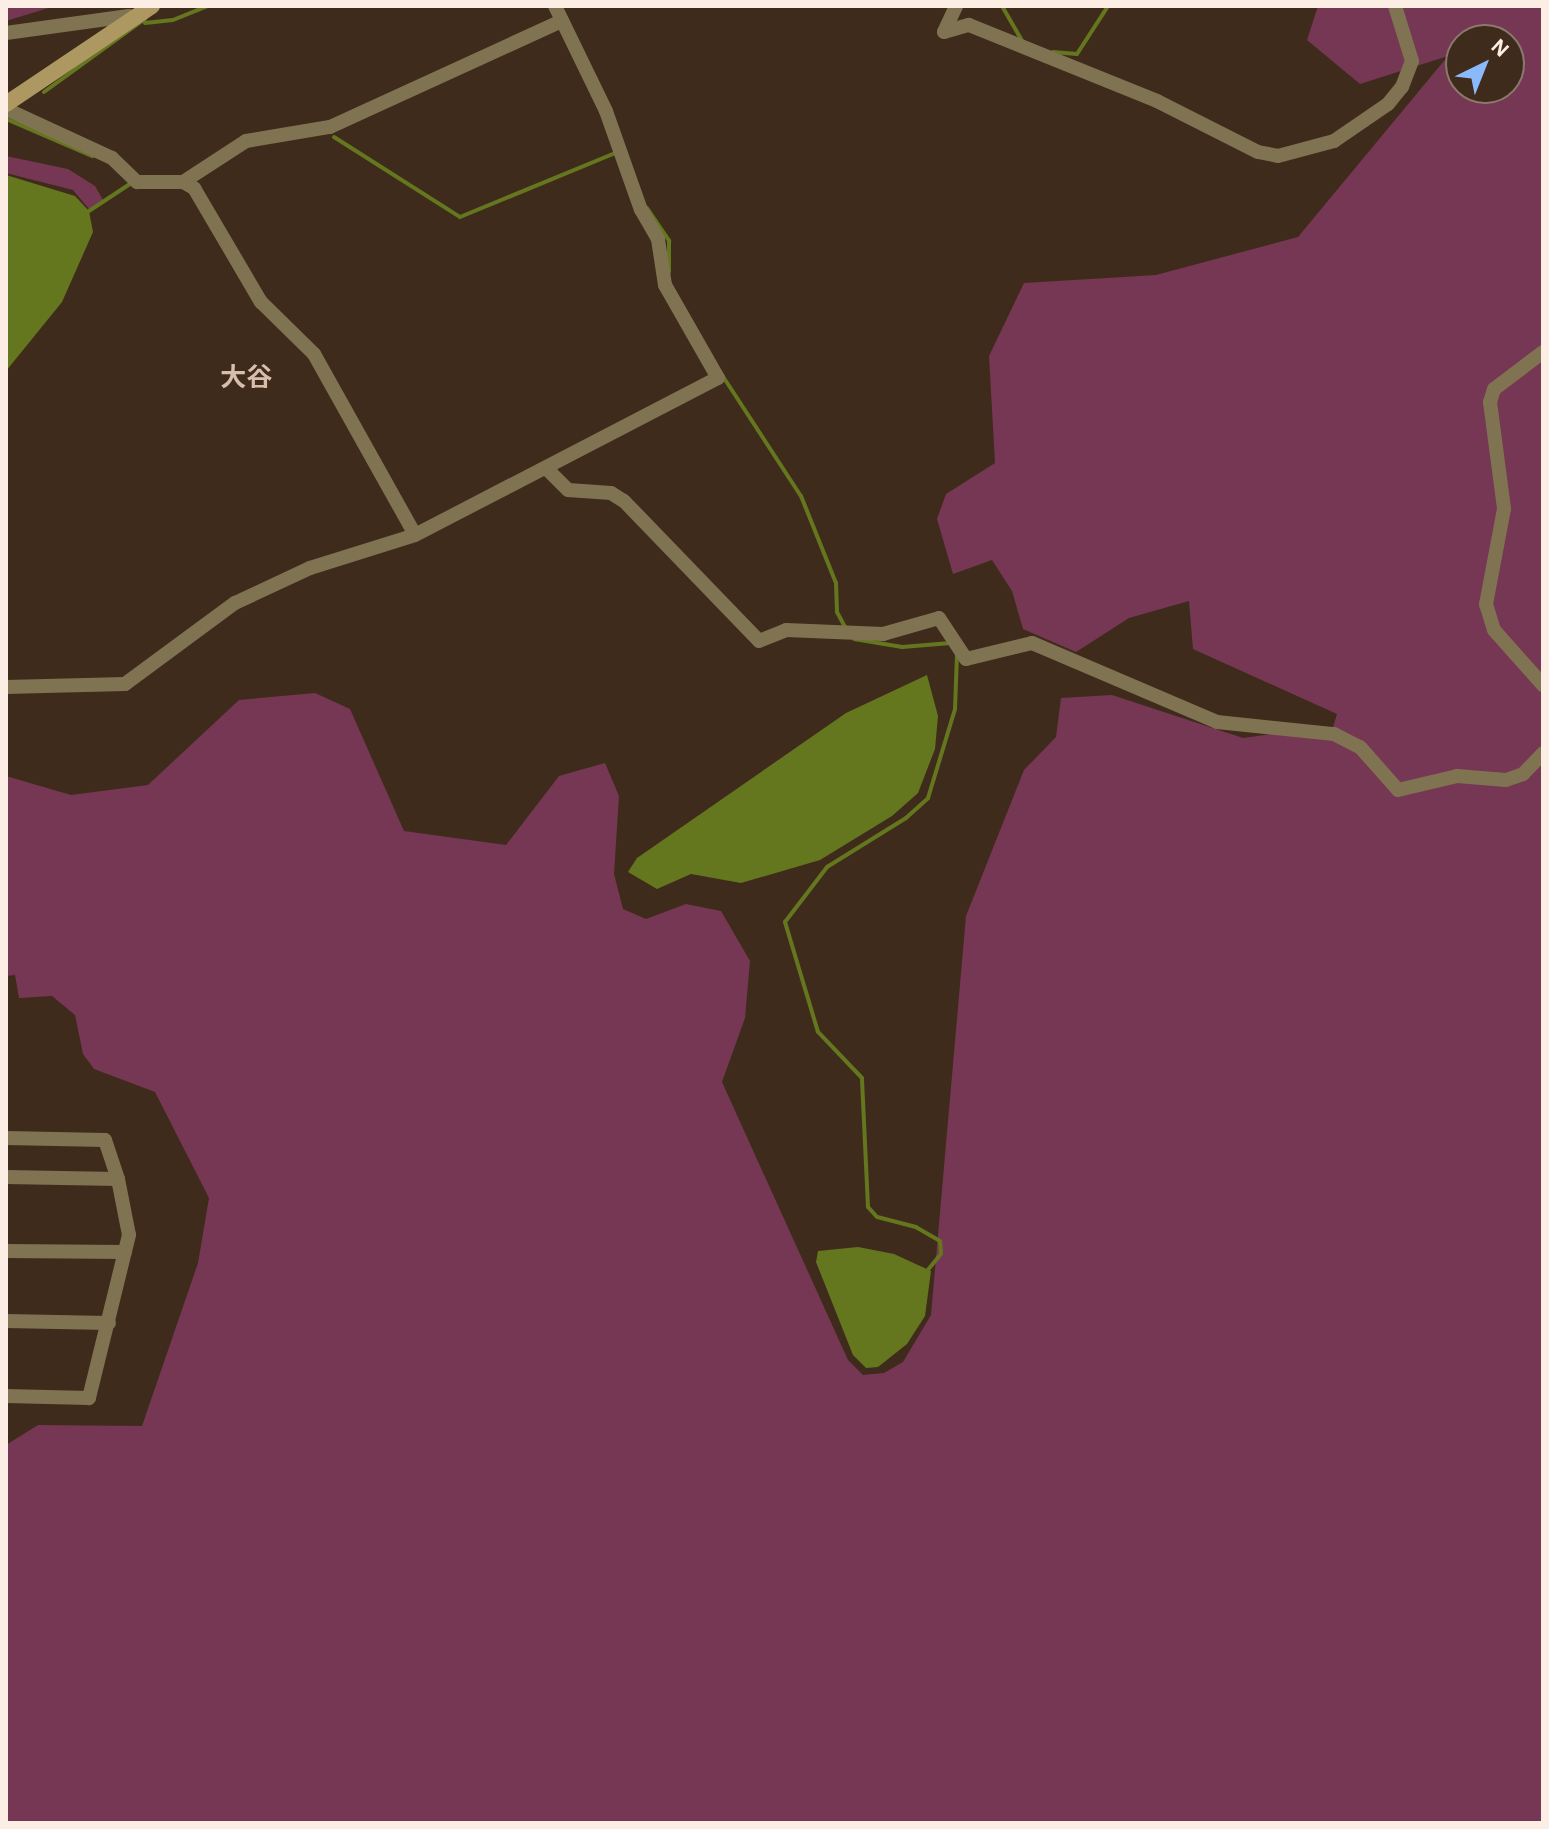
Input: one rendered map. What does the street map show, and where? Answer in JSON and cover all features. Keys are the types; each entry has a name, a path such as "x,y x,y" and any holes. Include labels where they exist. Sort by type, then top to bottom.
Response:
{"main road":[{"path":"6,106 131,11 152,6"}],"street":[{"path":"6,687 125,684 235,603 310,568 415,535 548,470 718,378 665,285 658,239 641,210 606,111 555,6"},
{"path":"956,6 944,32 969,25 1157,101 1258,152 1278,156 1334,141 1388,104 1402,87 1412,61 1395,6"},
{"path":"6,33 131,11"},
{"path":"183,182 246,141 330,127 562,21"},
{"path":"6,106 112,158 137,182 183,182 194,188 261,302 314,354 415,535"},
{"path":"1543,352 1494,389 1490,402 1504,509 1486,604 1494,630 1543,685"},
{"path":"548,470 568,490 611,493 624,501 759,641 786,630 883,634 939,618 966,659 1032,643 1217,722 1334,734 1360,747 1398,790 1457,776 1506,780 1523,774 1543,753"},
{"path":"6,1138 105,1140 118,1179 129,1235 89,1398 6,1396"},
{"path":"6,1177 118,1179"},
{"path":"6,1251 125,1252"},
{"path":"6,1321 109,1323"}],"shaded area":[{"path":"6,6 55,6 6,21"},
{"path":"1318,6 1543,6 1543,1823 6,1823 6,1445 38,1425 142,1426 198,1263 209,1198 155,1092 94,1069 83,1054 75,1015 52,996 19,998 15,975 6,976 6,776 71,795 148,785 239,700 315,693 350,709 404,831 506,845 559,776 605,763 619,796 614,874 623,909 646,919 686,904 721,911 750,961 745,1018 722,1082 848,1360 863,1375 884,1373 903,1362 931,1315 966,916 1024,770 1056,737 1061,698 1112,695 1243,738 1279,733 1329,740 1337,714 1193,649 1189,601 1129,618 1076,652 1023,629 1012,591 992,560 953,574 937,519 946,494 995,463 989,356 1024,283 1156,275 1298,237 1445,60 1445,104 1525,104 1525,24 1445,24 1445,57 1360,84 1307,40"},
{"path":"6,156 68,169 95,186 103,200 89,209 73,190 6,173"},
{"path":"6,175 75,196 89,211 93,232 62,302 6,371"},
{"path":"927,675 938,716 935,749 918,793 892,816 820,860 741,883 691,874 657,889 628,872 637,858 846,713"},
{"path":"858,1247 894,1254 931,1271 925,1316 907,1344 878,1367 866,1368 853,1355 816,1262 818,1251"}],"waterway":[{"path":"145,23 173,20 207,6"},
{"path":"1002,6 1022,40"},
{"path":"1053,52 1077,54 1108,6"},
{"path":"44,92 145,19"},
{"path":"6,119 92,156"},
{"path":"334,137 460,217 615,153"},
{"path":"89,211 130,184"},
{"path":"647,208 669,241 669,272"},
{"path":"722,375 801,496 836,583 837,612 846,629"},
{"path":"854,639 902,647 951,643"},
{"path":"927,1271 941,1254 940,1241 916,1227 877,1217 868,1207 862,1078 818,1032 785,922 827,867 906,818 928,798 955,709 957,654"}],"district":[{"name":"大谷","path":"246,379"}]}
